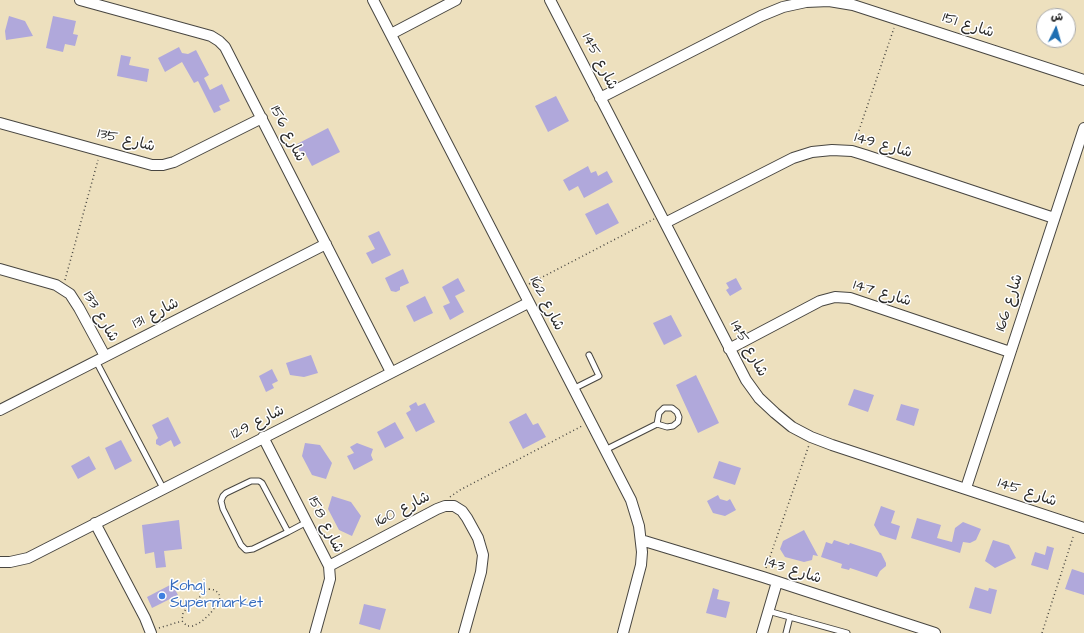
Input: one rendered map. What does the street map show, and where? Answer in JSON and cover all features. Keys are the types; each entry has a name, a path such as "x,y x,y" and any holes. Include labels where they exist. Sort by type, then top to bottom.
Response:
{"street":[{"name":"شارع 156","path":"80,0 211,36 225,47 391,372"},
{"name":"شارع 162","path":"373,0 631,500 636,513 642,540 641,564 623,633"},
{"path":"391,34 456,0"},
{"name":"شارع 145","path":"550,0 729,349 746,380 759,398 792,427 812,437 832,445 966,488 1080,527"},
{"name":"شارع 151","path":"600,98 761,16 783,7 806,2 829,1 852,5 898,19 1084,80"},
{"name":"شارع 135","path":"0,123 152,165 163,165 174,162 262,118"},
{"name":"شارع 166","path":"966,488 1084,128"},
{"name":"شارع 149","path":"663,219 793,158 812,152 832,150 852,151 1054,218"},
{"name":"شارع 131","path":"0,410 326,244"},
{"name":"شارع 133","path":"0,269 56,285 63,289 75,300 101,359"},
{"name":"شارع 147","path":"729,349 820,301 835,298 850,298 1010,352"},
{"name":"شارع 129","path":"0,562 10,562 28,558 528,303"},
{"name":"شارع 158","path":"263,437 329,566 330,579 315,633"},
{"name":"شارع 160","path":"329,566 445,506 454,506 462,511 478,538 483,555 481,572 464,633"},
{"path":"95,524 146,618 151,632"},
{"name":"شارع 143","path":"642,540 763,577 936,633"},
{"path":"762,633 777,582"}],"lane":[{"path":"573,388 599,376 589,355"},
{"path":"101,359 163,488"},
{"path":"605,450 657,424 667,427 674,426 678,422 679,417 677,412 672,408 664,408 659,413 657,424"},
{"path":"288,532 259,481 251,481 226,493 223,496 221,501 223,509 241,545 246,550 254,549 288,532 307,522"},
{"path":"768,611 846,633"},
{"path":"786,633 790,617"}],"path":[{"path":"852,151 898,19"},
{"path":"63,289 101,151"},
{"path":"521,288 663,219"},
{"path":"445,506 449,499 460,490 590,422"},
{"path":"763,577 812,437"},
{"path":"1042,633 1080,527"},
{"path":"212,589 220,594 220,600 206,618 193,626 187,626 182,621 182,616 185,610 206,590 212,589"},
{"path":"151,632 182,621"}],"building":[{"path":"9,16 25,21 33,36 6,40 5,31"},
{"path":"53,16 76,21 73,34 78,35 75,46 65,44 63,52 46,48"},
{"path":"179,47 182,53 188,54 196,50 209,75 204,78 210,90 222,84 230,101 219,106 221,110 214,113 198,81 194,83 182,62 165,72 158,58"},
{"path":"121,55 131,57 129,65 149,69 147,82 117,76"},
{"path":"556,96 569,121 548,132 535,106"},
{"path":"328,128 340,152 312,166 304,151 300,152 297,144"},
{"path":"588,166 591,173 596,171 598,176 607,171 613,182 584,198 578,186 569,191 563,180"},
{"path":"608,203 619,223 596,235 585,214"},
{"path":"379,231 391,255 372,264 366,253 375,249 368,236"},
{"path":"403,269 409,283 400,287 400,290 396,292 391,291 385,278"},
{"path":"458,278 465,291 455,296 464,312 450,320 443,306 450,303 442,287"},
{"path":"736,278 742,289 730,296 726,290 729,288 726,283"},
{"path":"425,296 433,313 414,322 406,306"},
{"path":"671,315 682,336 664,345 653,323"},
{"path":"311,355 318,373 304,377 290,375 286,363"},
{"path":"272,369 278,381 272,384 274,388 266,392 259,376"},
{"path":"696,375 719,423 698,433 676,385"},
{"path":"854,389 874,395 868,412 848,405"},
{"path":"416,402 418,406 425,403 435,422 416,432 406,413 411,410 409,406"},
{"path":"901,404 919,409 914,426 896,420"},
{"path":"526,413 533,425 538,423 546,437 523,449 509,422"},
{"path":"168,417 181,443 174,447 171,440 160,446 156,444 156,440 158,438 152,425"},
{"path":"395,422 404,438 385,448 377,432"},
{"path":"121,440 132,461 115,470 105,448"},
{"path":"305,443 320,445 332,463 326,479 312,475 302,456"},
{"path":"357,443 373,449 371,455 373,460 354,470 347,456 354,453 350,447"},
{"path":"89,456 96,469 78,479 71,466"},
{"path":"719,461 741,468 735,485 713,478"},
{"path":"718,495 720,499 727,501 730,499 736,510 725,516 713,513 707,501"},
{"path":"332,496 351,502 361,516 352,536 339,530 328,509"},
{"path":"881,506 895,511 891,523 900,526 896,540 880,535 874,525"},
{"path":"917,518 941,525 937,538 952,542 955,528 963,522 981,529 976,540 970,543 963,542 960,553 911,538"},
{"path":"179,520 182,549 164,551 166,567 156,568 154,552 145,554 142,525"},
{"path":"804,530 818,556 813,555 812,560 804,562 785,557 780,549 783,541"},
{"path":"834,540 849,545 850,543 881,553 886,566 880,571 877,577 850,568 849,570 841,568 842,564 821,557 826,542 832,544"},
{"path":"993,540 1009,545 1016,558 995,568 985,561"},
{"path":"1047,546 1054,548 1048,570 1031,565 1035,552 1045,555"},
{"path":"1072,569 1084,573 1084,595 1065,589"},
{"name":"Kohaj Supermarket","path":"172,584 178,595 152,608 147,597"},
{"path":"975,587 988,591 989,588 997,590 991,614 969,608"},
{"path":"713,588 719,590 717,599 730,602 726,618 706,613"},
{"path":"364,604 386,609 380,630 359,624"}],"place":[{"name":"Kohaj Supermarket","path":"162,596"}]}
